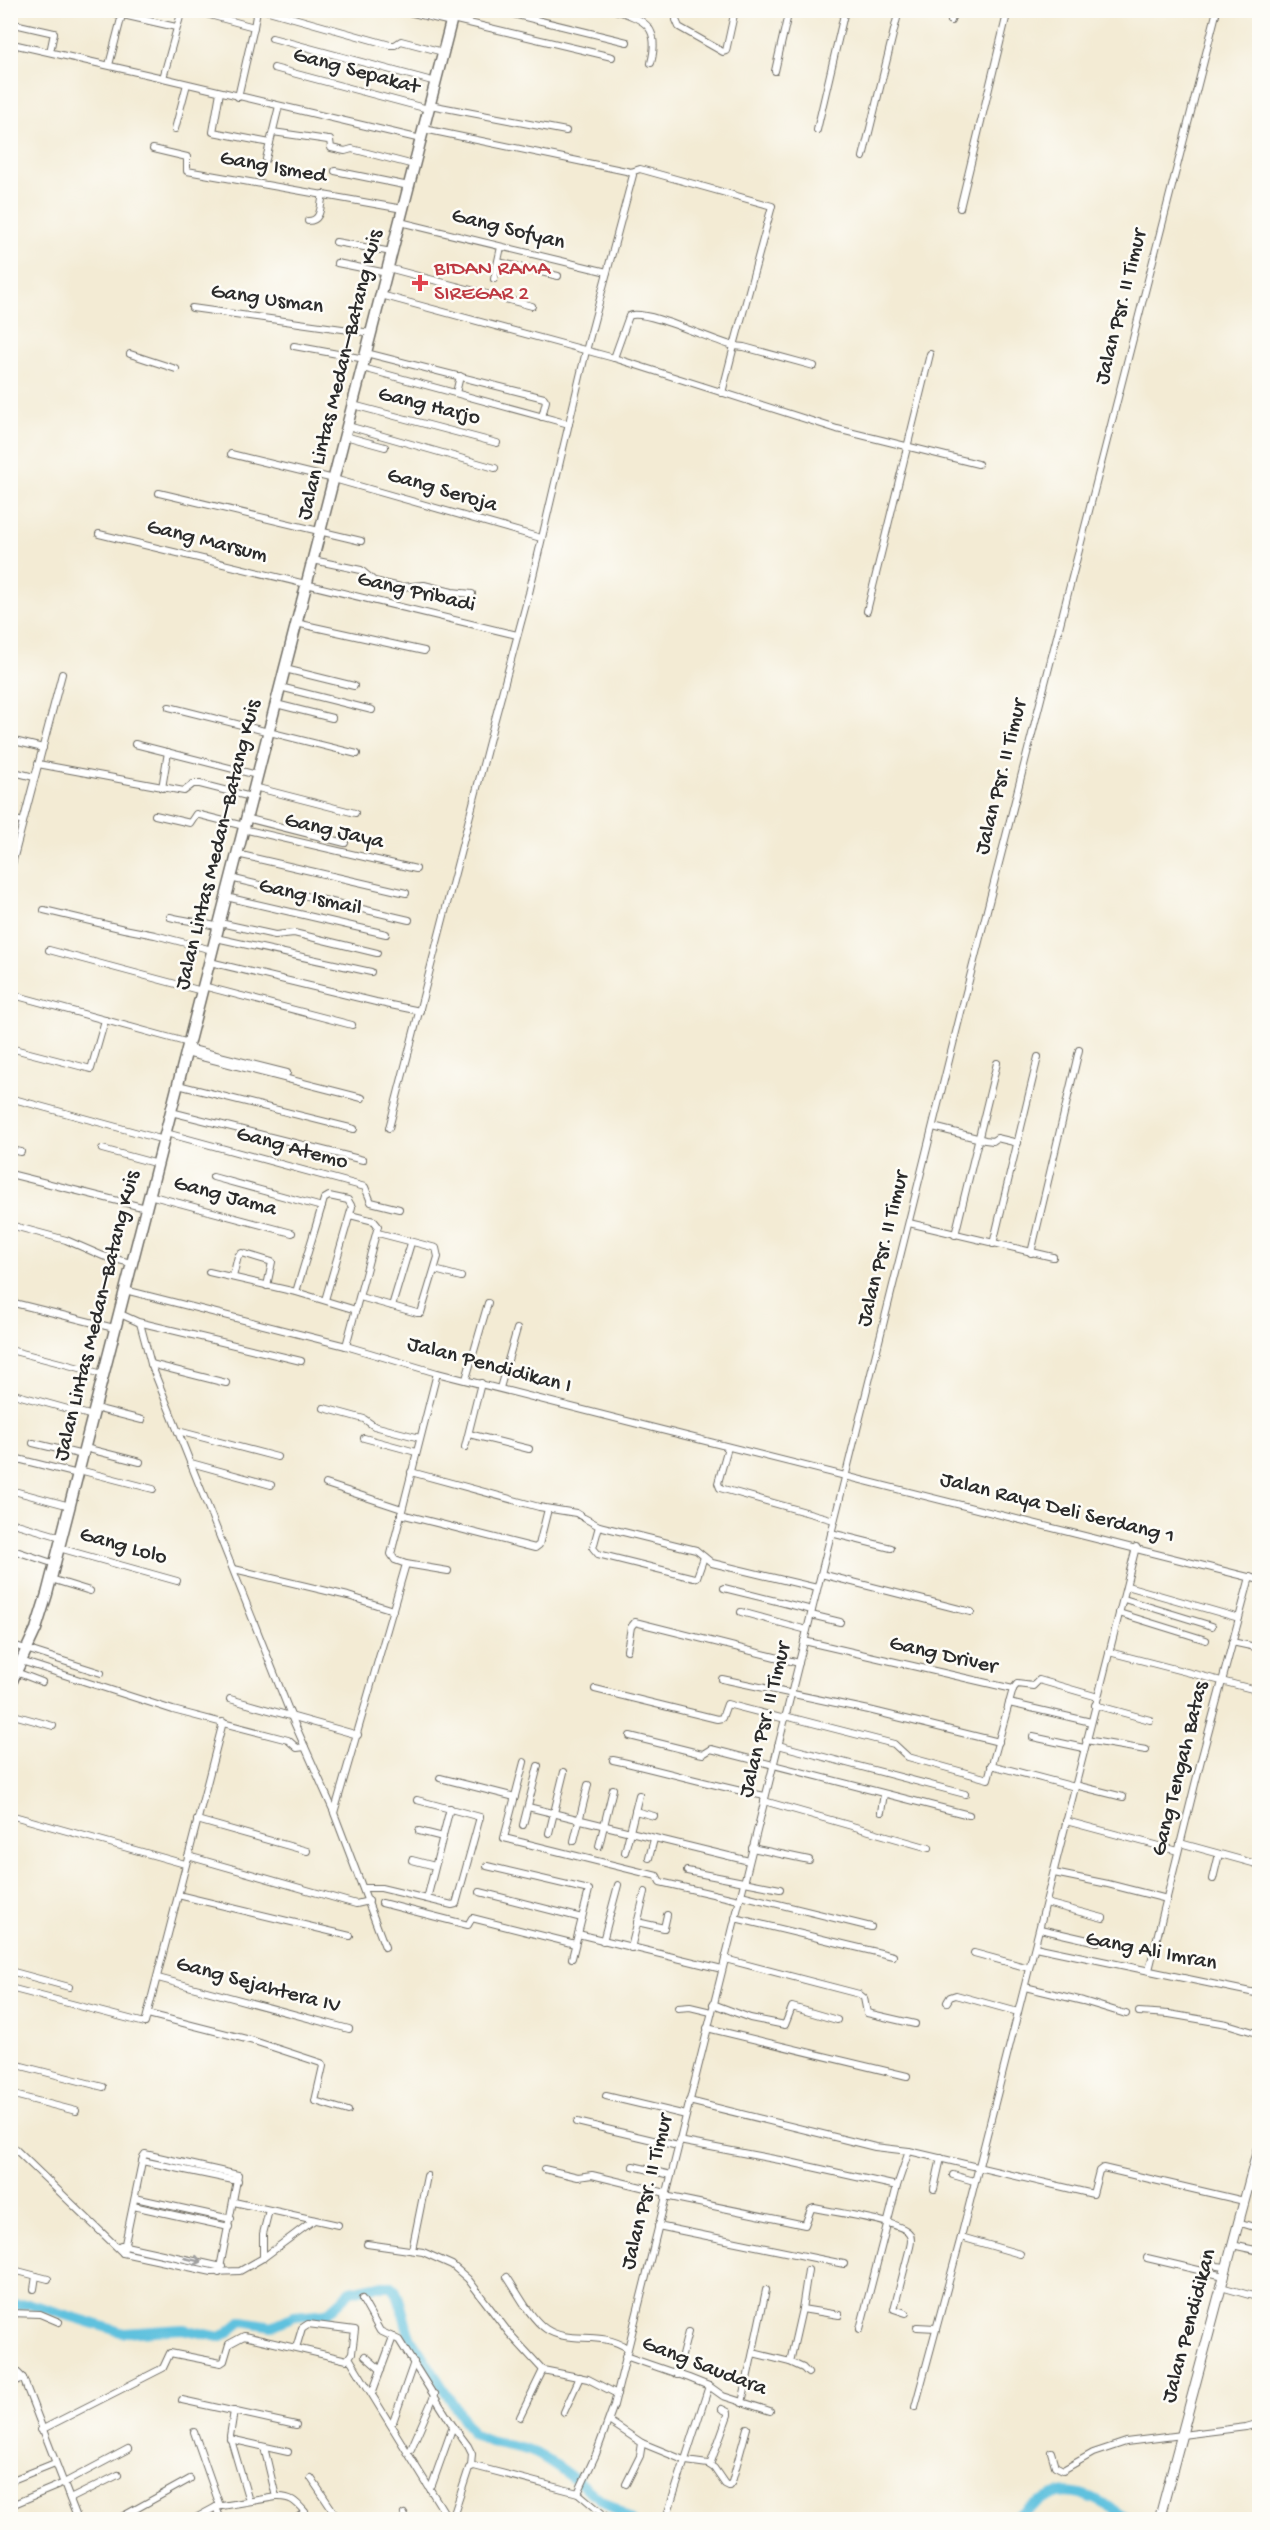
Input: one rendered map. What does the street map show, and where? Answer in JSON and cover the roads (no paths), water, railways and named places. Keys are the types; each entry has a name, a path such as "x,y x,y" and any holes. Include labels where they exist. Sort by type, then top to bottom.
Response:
{"highway":[{"name":"Jalan Lintas Medan–Batang Kuis","path":"10,1685 44,1608 114,1328 453,17"}],"main road":[{"name":"Jalan Pendidikan","path":"1159,2520 1221,2287 1221,2271 1232,2245 1260,2142"}],"street":[{"path":"101,10 176,27"},
{"path":"163,78 182,10"},
{"path":"193,10 254,27"},
{"path":"227,20 229,10"},
{"path":"238,97 257,10"},
{"path":"265,10 390,45 401,41 443,52"},
{"path":"400,10 453,17 612,57"},
{"path":"496,10 627,42"},
{"path":"614,10 634,16 651,32 656,43 651,63"},
{"path":"677,10 676,20 679,27 723,52 726,51 735,10"},
{"path":"775,70 789,10"},
{"path":"817,130 845,10"},
{"path":"864,157 899,10"},
{"path":"951,21 954,10"},
{"path":"960,208 1008,10"},
{"name":"Jalan Psr. II Timur","path":"578,2492 609,2421 617,2394 845,1475 1217,10"},
{"path":"109,65 122,15"},
{"path":"10,24 54,33 50,52"},
{"path":"272,38 435,82"},
{"path":"10,58 16,45 279,106 631,172 640,169 772,206 722,393"},
{"name":"Gang Sepakat","path":"274,68 429,107 566,131"},
{"path":"175,129 187,84"},
{"path":"220,92 213,132 270,143"},
{"path":"266,159 279,106"},
{"path":"273,132 330,140 331,148 345,151 352,149 414,165"},
{"name":"Gang Ismed","path":"153,149 187,157 187,171 403,209"},
{"path":"335,171 409,186"},
{"path":"389,1128 529,593 586,351 633,176 631,172"},
{"path":"308,221 315,221 318,218 323,194"},
{"name":"Gang Sofyan","path":"400,222 607,272"},
{"path":"336,242 392,252"},
{"path":"494,279 501,246"},
{"path":"498,262 558,276"},
{"path":"337,263 387,270 532,306"},
{"path":"381,295 614,358 722,393 908,448 978,464"},
{"name":"Gang Usman","path":"192,308 371,333"},
{"path":"614,358 627,319 633,314 656,319 734,346 744,346 814,366"},
{"path":"294,346 460,376 544,398 546,401 542,417"},
{"path":"130,354 176,369"},
{"path":"867,612 930,354"},
{"path":"365,360 456,393 569,424"},
{"path":"456,393 460,376"},
{"name":"Gang Harjo","path":"353,405 497,442"},
{"path":"346,431 385,447"},
{"path":"346,431 495,468"},
{"name":"Gang Seroja","path":"231,454 334,479 541,538"},
{"path":"159,493 361,541"},
{"name":"Gang Marsum","path":"99,534 306,585"},
{"path":"313,560 361,570 374,581 401,587 424,585 472,594"},
{"name":"Gang Pribadi","path":"306,585 517,635"},
{"path":"296,623 424,651"},
{"path":"285,669 354,686"},
{"path":"10,872 62,674"},
{"path":"280,687 372,710"},
{"path":"276,704 332,718"},
{"path":"169,707 357,754"},
{"path":"10,740 43,748"},
{"path":"135,744 257,775"},
{"path":"162,788 168,752"},
{"path":"38,764 184,791 196,784 253,792 355,813"},
{"path":"10,771 34,777"},
{"path":"155,815 191,823 196,814 345,843"},
{"path":"10,819 23,822"},
{"name":"Gang Jaya","path":"245,824 417,869"},
{"path":"237,854 406,893"},
{"path":"230,878 409,920"},
{"name":"Gang Ismail","path":"226,897 386,934"},
{"path":"44,910 155,934 212,950"},
{"path":"170,917 183,921 191,919 218,929 371,972"},
{"path":"218,929 275,935 294,933 377,953"},
{"path":"49,950 352,1025"},
{"path":"210,962 420,1011"},
{"path":"10,994 105,1020 188,1048 362,1098"},
{"path":"10,1048 91,1069 105,1020"},
{"path":"188,1048 287,1073"},
{"path":"1031,1252 1079,1050"},
{"path":"993,1244 1038,1058"},
{"path":"955,1235 997,1063"},
{"path":"178,1085 354,1130"},
{"path":"10,1098 165,1136"},
{"path":"171,1112 363,1160"},
{"path":"933,1127 993,1141 997,1138 1018,1143"},
{"name":"Gang Atemo","path":"165,1136 364,1187 370,1201 399,1209"},
{"path":"102,1149 158,1164"},
{"path":"10,1150 21,1152"},
{"path":"10,1174 146,1208"},
{"path":"213,1177 322,1207"},
{"name":"Gang Jama","path":"149,1195 292,1233"},
{"path":"296,1292 327,1196 348,1200 352,1204 350,1215 325,1300"},
{"path":"346,1346 378,1233 378,1226 374,1221 350,1215"},
{"path":"909,1223 1053,1257"},
{"path":"10,1225 66,1240 93,1252 131,1263"},
{"path":"360,1297 421,1313 435,1270 438,1250 378,1233"},
{"path":"392,1306 411,1242"},
{"path":"233,1277 238,1256 242,1253 272,1262 267,1286"},
{"path":"435,1270 461,1277"},
{"path":"210,1272 296,1292 356,1310"},
{"path":"122,1301 130,1319 139,1323 301,1361"},
{"name":"Jalan Pendidikan I","path":"122,1301 346,1346 437,1373 845,1475"},
{"path":"10,1302 114,1328"},
{"path":"466,1379 488,1303"},
{"path":"139,1323 151,1364 234,1569 302,1748 334,1813 385,1947"},
{"path":"500,1388 517,1329"},
{"path":"10,1350 104,1374"},
{"path":"151,1364 226,1383"},
{"path":"437,1373 391,1556 406,1564 448,1571"},
{"path":"465,1447 481,1383"},
{"path":"10,1392 94,1412 142,1420"},
{"path":"324,1408 364,1419 374,1426 420,1438"},
{"path":"178,1431 277,1457"},
{"path":"469,1434 529,1449"},
{"path":"364,1438 416,1452"},
{"path":"33,1443 140,1462"},
{"path":"728,1447 718,1483 720,1488 834,1520"},
{"path":"10,1457 153,1489"},
{"path":"191,1462 271,1485"},
{"path":"411,1472 549,1509 576,1513 599,1526 696,1550 712,1563 818,1588"},
{"name":"Jalan Raya Deli Serdang 1","path":"845,1475 1260,1580"},
{"path":"326,1484 402,1512 535,1548 538,1547 549,1509"},
{"path":"10,1490 70,1506"},
{"name":"Gang Lolo","path":"10,1522 60,1542 177,1581"},
{"path":"599,1526 593,1548 597,1554 694,1578 697,1577 704,1557"},
{"path":"831,1533 891,1548"},
{"path":"915,2407 962,2237 974,2181 1136,1547"},
{"path":"10,1549 55,1564"},
{"path":"334,1813 406,1564"},
{"path":"234,1569 348,1596 393,1610"},
{"path":"821,1574 971,1612"},
{"name":"Gang Tengah Batas","path":"1149,1970 1250,1577"},
{"path":"51,1579 90,1591"},
{"path":"1127,1586 1239,1618"},
{"path":"724,1588 840,1622"},
{"path":"1124,1599 1212,1626"},
{"path":"741,1612 807,1630"},
{"path":"1119,1613 1206,1640"},
{"path":"627,1650 631,1627 635,1622 799,1663"},
{"name":"Gang Driver","path":"804,1641 1013,1689 1009,1703 1091,1722"},
{"path":"1232,1642 1260,1648"},
{"path":"10,1644 101,1672"},
{"path":"1109,1652 1260,1691"},
{"path":"21,1661 174,1710 288,1740 302,1748"},
{"path":"16,1672 42,1682"},
{"path":"722,1679 999,1742"},
{"path":"1013,1689 1016,1684 1033,1686 1039,1680 1098,1697"},
{"path":"595,1689 717,1719 721,1718 727,1704 894,1744 906,1756 988,1779 1009,1703"},
{"path":"230,1700 358,1735"},
{"path":"1095,1705 1150,1720"},
{"path":"10,1714 53,1726"},
{"path":"10,1988 145,2023 223,1722"},
{"path":"630,1736 704,1754 711,1749 969,1815"},
{"path":"1033,1737 1084,1748"},
{"path":"1086,1740 1146,1750"},
{"path":"778,1745 965,1794"},
{"path":"613,1761 666,1772 765,1798 929,1848"},
{"path":"524,1762 504,1838 657,1876 660,1882 871,1927"},
{"path":"992,1765 1124,1797"},
{"path":"523,1825 538,1766"},
{"path":"549,1833 564,1772"},
{"path":"440,1778 515,1797"},
{"path":"574,1841 588,1785"},
{"path":"599,1846 613,1789"},
{"path":"881,1812 884,1794"},
{"path":"625,1852 639,1795"},
{"path":"363,1888 381,1888 452,1905 456,1904 480,1818 477,1815 417,1800"},
{"path":"528,1807 749,1861"},
{"path":"428,1899 450,1808"},
{"path":"635,1811 654,1816"},
{"path":"10,1815 185,1864"},
{"path":"197,1820 307,1851"},
{"path":"1066,1821 1178,1851"},
{"path":"419,1831 443,1837"},
{"path":"649,1858 654,1839"},
{"path":"1180,1844 1260,1865"},
{"path":"752,1848 809,1860"},
{"path":"1213,1880 1219,1854"},
{"path":"188,1856 358,1904 367,1902"},
{"path":"412,1860 435,1866"},
{"path":"487,1866 589,1890 572,1958"},
{"path":"687,1871 744,1884 780,1889"},
{"path":"1054,1873 1167,1899"},
{"path":"603,1941 618,1885"},
{"path":"480,1892 582,1918"},
{"path":"631,1948 645,1892"},
{"path":"178,1896 350,1936"},
{"path":"382,1903 468,1925 472,1918 575,1944"},
{"path":"1046,1903 1103,1918"},
{"path":"637,1922 664,1928 667,1916"},
{"path":"735,1918 893,1956"},
{"path":"1040,1929 1097,1942"},
{"path":"578,1935 722,1969"},
{"name":"Gang Ali Imran","path":"1035,1947 1260,1994"},
{"path":"974,1953 1029,1968"},
{"path":"724,1959 859,1994 864,1998 867,2013 915,2024"},
{"path":"10,1971 69,1988"},
{"name":"Gang Sejahtera IV","path":"158,1978 349,2029"},
{"path":"1025,1987 1126,2014"},
{"path":"947,2002 950,1997 956,1995 1018,2012"},
{"path":"713,2004 750,2018 785,2025 792,2007 837,2020"},
{"path":"678,2008 690,2007 711,2012"},
{"path":"1139,2012 1169,2014 1227,2024 1260,2034"},
{"path":"148,2014 254,2041 321,2063 323,2066 315,2101 348,2111"},
{"path":"707,2028 908,2076"},
{"path":"10,2063 103,2087"},
{"path":"10,2094 76,2111"},
{"path":"606,2096 686,2115"},
{"path":"689,2101 875,2147 909,2151 1093,2194 1099,2171 1103,2168 1244,2201"},
{"path":"577,2122 678,2143 752,2154 897,2186"},
{"path":"10,2144 121,2245 175,2256 220,2270"},
{"path":"860,2329 897,2186 909,2151"},
{"path":"934,2189 941,2158"},
{"path":"220,2270 238,2181 191,2168 142,2161 134,2202 121,2245 123,2253 173,2265 228,2271 248,2268 314,2220"},
{"path":"633,2166 670,2175"},
{"path":"544,2169 578,2177 592,2175 666,2194 805,2224 813,2208 888,2223 908,2232 911,2236 894,2309 906,2313"},
{"path":"953,2175 974,2181"},
{"path":"412,2250 427,2176"},
{"path":"1249,2181 1260,2184"},
{"path":"134,2202 183,2213 229,2227"},
{"path":"234,2202 338,2225"},
{"path":"263,2258 263,2234 269,2210"},
{"path":"183,2213 231,2219"},
{"path":"1238,2222 1260,2229"},
{"path":"658,2226 844,2264"},
{"path":"962,2237 1020,2254"},
{"path":"367,2244 432,2255 460,2271 509,2333 543,2370 592,2380 617,2394"},
{"path":"1232,2245 1260,2251"},
{"path":"173,2265 175,2256"},
{"path":"1206,2257 1221,2271"},
{"path":"1147,2258 1221,2271"},
{"path":"10,2269 48,2279"},
{"path":"790,2361 808,2270"},
{"path":"34,2289 36,2276"},
{"path":"507,2277 540,2325 548,2331 573,2337 611,2339 627,2348"},
{"path":"1221,2287 1260,2298"},
{"path":"742,2403 766,2290"},
{"path":"362,2300 380,2331 399,2340 472,2454 471,2466 450,2520"},
{"path":"802,2308 839,2315"},
{"path":"10,2333 12,2313 40,2314 59,2322"},
{"path":"296,2348 302,2328 308,2324 354,2330 350,2359 450,2520"},
{"path":"917,2327 936,2328"},
{"path":"677,2375 688,2332"},
{"path":"41,2430 163,2368 167,2356 172,2353 221,2363 229,2344 244,2336 350,2359"},
{"path":"373,2391 393,2337"},
{"path":"753,2354 790,2361 808,2373"},
{"path":"366,2356 381,2370"},
{"name":"Gang Saudara","path":"625,2356 708,2386 723,2396 770,2410"},
{"path":"393,2422 414,2362"},
{"path":"10,2365 23,2378 41,2430 78,2520"},
{"path":"520,2417 543,2370"},
{"path":"10,2384 23,2378"},
{"path":"564,2412 580,2378"},
{"path":"668,2512 708,2386"},
{"path":"411,2449 435,2394"},
{"path":"182,2400 296,2425"},
{"path":"710,2465 728,2415 728,2412 722,2409"},
{"path":"234,2411 230,2439 249,2501"},
{"path":"609,2421 642,2443 686,2461 710,2465 725,2484 730,2485 747,2428"},
{"path":"1051,2452 1055,2466 1063,2470 1093,2453 1117,2444 1246,2427 1260,2422"},
{"path":"432,2485 453,2426"},
{"path":"194,2432 222,2520"},
{"path":"230,2439 288,2452"},
{"path":"626,2484 640,2456 642,2443"},
{"path":"264,2447 276,2497"},
{"path":"10,2509 14,2504 64,2483 128,2449"},
{"path":"10,2481 55,2463"},
{"path":"471,2466 578,2492 610,2520"},
{"path":"70,2499 118,2475"},
{"path":"311,2478 339,2520"},
{"path":"116,2520 190,2479"},
{"path":"192,2520 218,2506 285,2496 294,2500 310,2520"},
{"path":"294,2520 305,2512"}],"waterway":[{"path":"10,2305 31,2304 124,2333 183,2329 219,2337 242,2321 272,2326 294,2316 327,2313 351,2291 375,2286 392,2286 400,2302 410,2337 472,2433 488,2441 537,2454 562,2469 608,2505 632,2520"},
{"path":"1010,2520 1047,2498 1069,2492 1096,2500 1129,2520"},
{"path":"1252,2520 1260,2514"}],"place":[{"name":"BIDAN RAMA SIREGAR 2","path":"420,283"}]}
